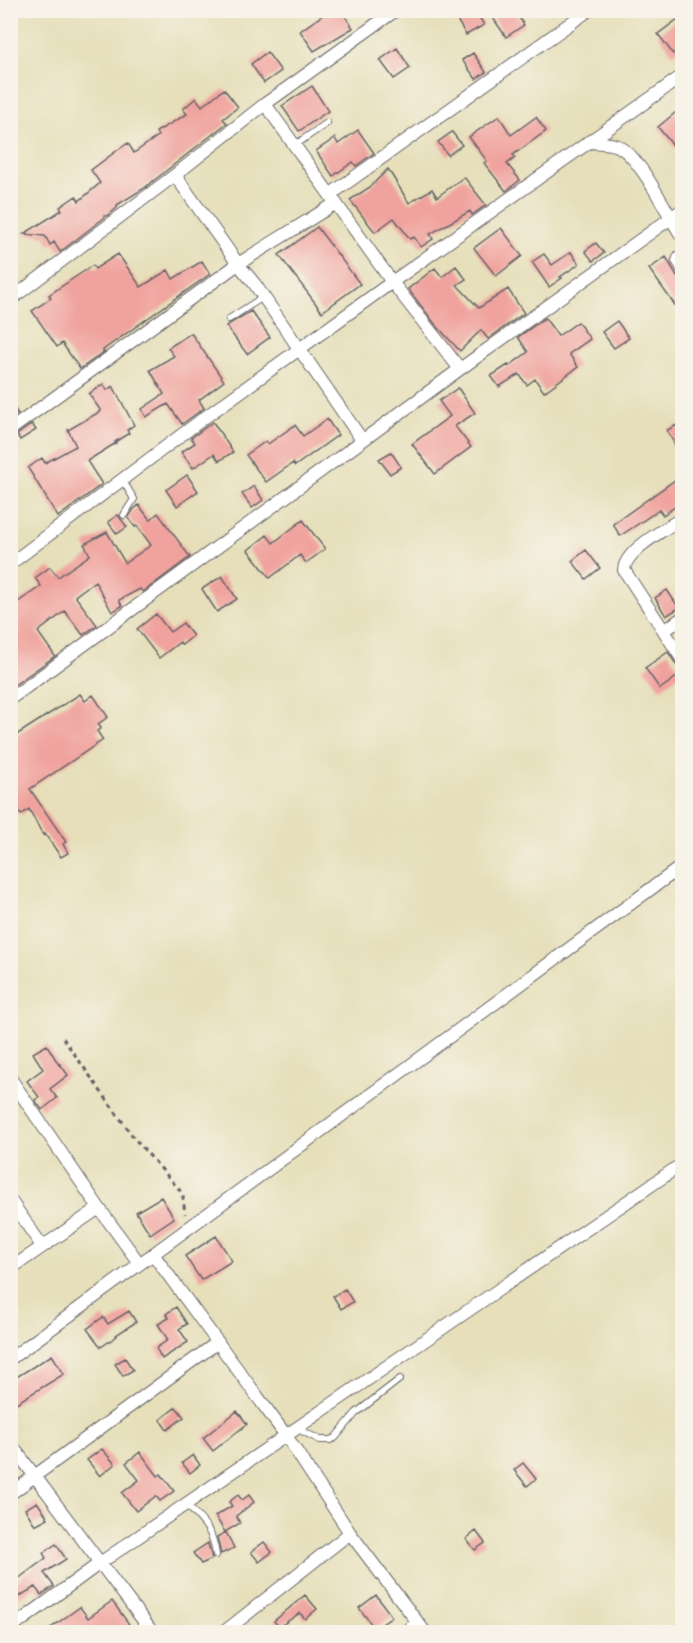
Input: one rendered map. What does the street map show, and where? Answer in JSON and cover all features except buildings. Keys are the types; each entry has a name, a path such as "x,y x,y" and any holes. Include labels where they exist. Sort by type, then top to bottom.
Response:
{"street":[{"path":"10,300 266,104 396,10"},
{"path":"10,430 238,264 334,198 589,10"},
{"path":"10,564 204,418 682,76"},
{"path":"266,104 392,282 460,369"},
{"path":"588,142 620,147 633,159 682,236"},
{"path":"175,175 362,440"},
{"path":"10,699 362,440 682,210"},
{"path":"682,518 634,552 624,563 624,570 682,659"},
{"path":"664,631 682,618"},
{"path":"10,1359 682,866"},
{"path":"10,1078 99,1208 140,1263"},
{"path":"10,1629 100,1563 287,1437 682,1164"},
{"path":"10,1200 42,1246"},
{"path":"10,1269 99,1208"},
{"path":"153,1254 287,1437 350,1533 421,1628 405,1632"},
{"path":"10,1494 218,1342"},
{"path":"10,1443 152,1632"},
{"path":"224,1632 350,1533"}],"lane":[{"path":"295,145 327,123"},
{"path":"682,250 675,261 682,273"},
{"path":"229,319 263,297"},
{"path":"123,481 134,499 124,515"},
{"path":"298,1429 320,1440 335,1438 356,1413 400,1379"},
{"path":"187,1505 210,1530 216,1555"}],"path":[{"path":"63,1038 134,1138 179,1189 185,1205 183,1231"}]}
